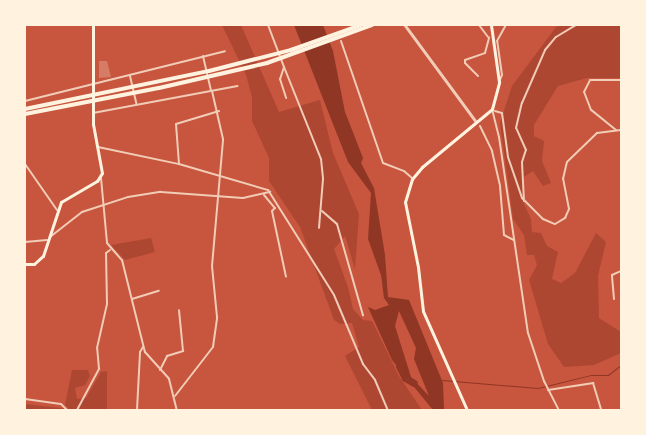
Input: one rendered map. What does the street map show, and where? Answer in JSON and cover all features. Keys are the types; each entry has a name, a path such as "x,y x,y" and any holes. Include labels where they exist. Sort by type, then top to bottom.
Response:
{"highway":[{"path":"25,109 265,57 361,25"},
{"path":"25,114 159,88 267,63 372,25"}],"main road":[{"path":"25,264 34,264 41,259 57,210 68,195 101,178 93,111 93,25"},
{"path":"467,410 429,331 421,304 418,267 405,209 405,196 412,178 493,110 499,82 490,38 491,25"}],"street":[{"path":"268,25 320,159 322,211 319,228"},
{"path":"405,25 475,120"},
{"path":"478,76 464,63 465,60 485,53 490,38 479,25"},
{"path":"499,82 502,75 497,40 506,25"},
{"path":"524,201 522,162 526,150 516,128 522,103 545,50 556,37 576,25"},
{"path":"341,41 383,163 404,170 412,178"},
{"path":"25,101 225,51"},
{"path":"175,396 213,347 217,317 212,266 223,139 219,111 204,56"},
{"path":"284,66 280,79 286,98"},
{"path":"130,76 136,103"},
{"path":"616,130 591,110 584,92 590,80 621,80"},
{"path":"93,111 237,86"},
{"path":"559,410 548,390 528,333 493,110 502,113 508,157 516,186 524,201 548,222 560,222 569,208 563,179 567,162 597,134 621,130"},
{"path":"180,164 176,124 219,111"},
{"path":"480,126 492,151 500,186 504,235 514,240"},
{"path":"98,147 180,164 256,184 270,192 334,295 356,348 388,410"},
{"path":"25,164 57,210"},
{"path":"101,178 110,250 122,260 143,347 148,358 169,379 178,410"},
{"path":"25,242 49,238 82,212 103,203 162,192 217,198 270,192"},
{"path":"264,194 275,208 272,211 286,277"},
{"path":"322,211 333,219 339,229 363,315"},
{"path":"77,410 98,369 97,348 107,304 106,253 110,250"},
{"path":"614,299 612,276 621,271"},
{"path":"132,299 159,291"},
{"path":"160,370 167,356 183,351 179,310"},
{"path":"137,410 140,352 143,347"},
{"path":"548,390 593,384 602,410"},
{"path":"25,399 61,404 67,410"}],"shaded area":[{"path":"222,25 241,25 279,112 320,100 333,153 359,214 355,269 345,236 334,249 348,287 353,309 363,320 372,321 399,376 422,410 372,410 345,356 359,347 352,323 340,324 334,320 300,227 269,181 269,158 252,121 252,97 246,75"},
{"path":"294,25 323,25 333,51 345,112 363,158 361,163 374,188 385,255 388,297 409,300 443,383 444,410 433,410 392,360 368,307 375,310 389,305 384,298 381,275 368,239 371,193 348,162","holes":["399,311 416,348 414,359 429,396 411,377 395,326"]},
{"path":"563,25 621,25 621,78 587,78 558,86 534,125 534,136 544,141 542,161 551,183 543,186 533,171 522,178 524,204 531,219 532,232 541,233 547,246 558,252 552,279 561,283 575,273 596,233 606,242 598,276 599,318 621,332 621,353 594,365 564,367 548,344 529,280 537,265 534,255 527,255 524,235 513,219 500,123 512,86 556,27"},
{"path":"151,238 155,252 125,260 111,245"},
{"path":"72,370 88,370 90,376 85,385 75,388 77,399 86,398 101,372 107,371 107,410 25,410 25,404 69,409 65,405"}],"building":[{"path":"99,61 107,61 111,77 99,78"}],"waterway":[{"path":"442,380 538,388 591,375 608,375 621,365"},
{"path":"399,366 405,378 414,383"}]}
